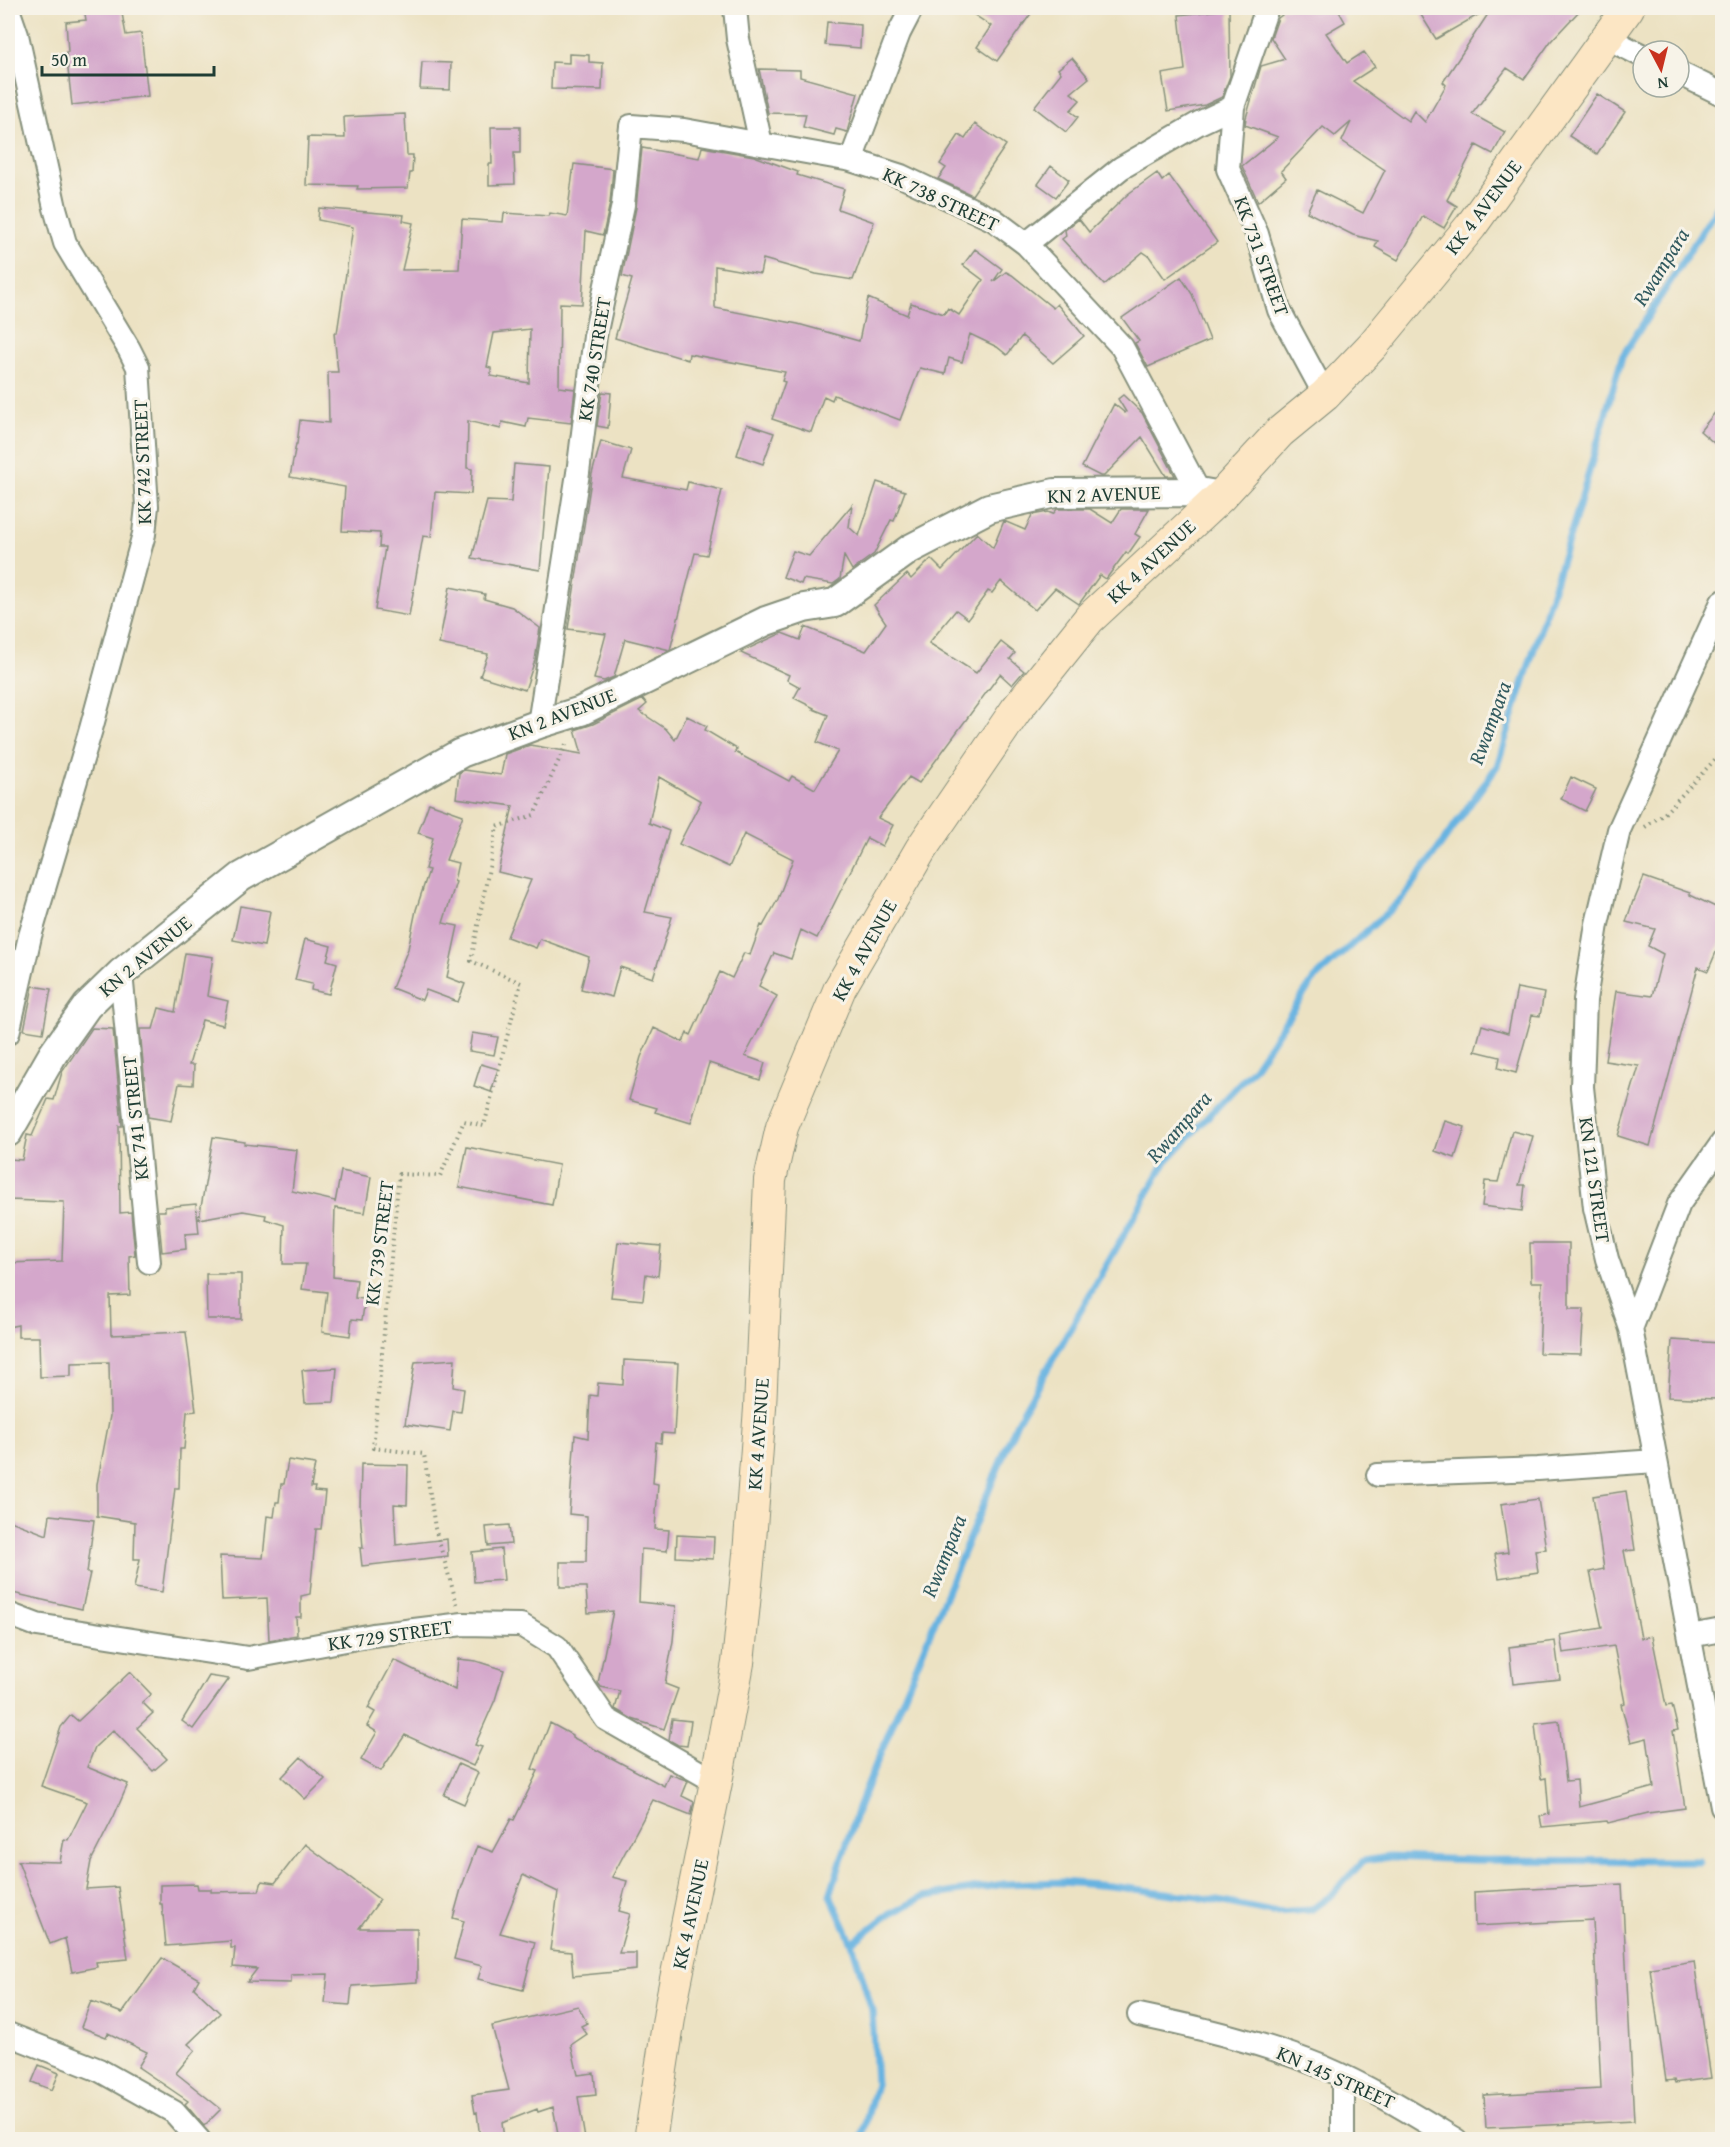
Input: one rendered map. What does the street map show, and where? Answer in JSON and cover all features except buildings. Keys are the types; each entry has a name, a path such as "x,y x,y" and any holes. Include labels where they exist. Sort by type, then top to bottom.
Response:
{"main road":[{"name":"KK 4 AVENUE","path":"650,2139 672,1999 738,1663 760,1408 770,1180 782,1127 840,988 921,849 1016,710 1089,619 1210,494 1325,395 1372,346 1470,226 1628,8"}],"street":[{"path":"735,8 738,39 761,144"},
{"path":"851,160 895,43 912,8"},
{"name":"KK 731 STREET","path":"1267,8 1233,107 1228,169 1257,234 1279,310 1325,395"},
{"name":"KK 742 STREET","path":"8,9 17,35 55,208 65,243 138,366 147,506 144,534 91,729 30,936 8,1033"},
{"path":"1605,37 1631,50"},
{"path":"1691,79 1722,94"},
{"path":"1026,244 1121,168 1199,123 1233,107"},
{"name":"KK 740 STREET","path":"539,724 578,473 595,336 623,205 631,126 684,130 761,144"},
{"name":"KK 738 STREET","path":"761,144 851,160 901,176 994,220 1026,244 1122,347 1210,494"},
{"name":"KN 2 AVENUE","path":"8,1132 53,1054 87,1006 121,974 242,876 461,753 581,711 756,625 804,608 835,603 910,549 989,508 1055,493 1210,494"},
{"name":"KN 121 STREET","path":"1722,602 1619,830 1597,924 1585,1000 1582,1087 1595,1208 1607,1259 1631,1329 1722,1807"},
{"name":"KK 741 STREET","path":"121,974 149,1262"},
{"path":"1631,1329 1679,1204 1722,1143"},
{"path":"1378,1475 1538,1469 1656,1461"},
{"name":"KK 729 STREET","path":"8,1614 37,1625 248,1658 374,1635 463,1624 521,1624 557,1647 606,1719 716,1782"},
{"path":"1690,1636 1722,1630"},
{"name":"KN 145 STREET","path":"1139,2015 1270,2048 1325,2068 1388,2099 1456,2139"},
{"path":"8,2034 99,2070 174,2112 199,2139"},
{"path":"1343,2078 1343,2139"}],"path":[{"name":"KK 739 STREET","path":"463,1624 435,1528 424,1454 373,1448 399,1174 440,1176 464,1121 484,1126 521,983 471,961 497,827 534,815 581,711"},
{"path":"1614,848 1664,814 1722,752"}],"waterway":[{"name":"Rwampara","path":"861,2140 876,2084 872,2010 852,1943 830,1895 858,1808 1017,1422 1166,1161 1254,1068 1314,979 1403,898 1497,766 1578,510 1622,357 1722,200"},
{"path":"852,1943 885,1917 923,1897 1004,1884 1062,1882 1110,1886 1198,1897 1273,1912 1311,1910 1333,1894 1363,1861 1389,1857 1474,1860 1699,1861"}]}
